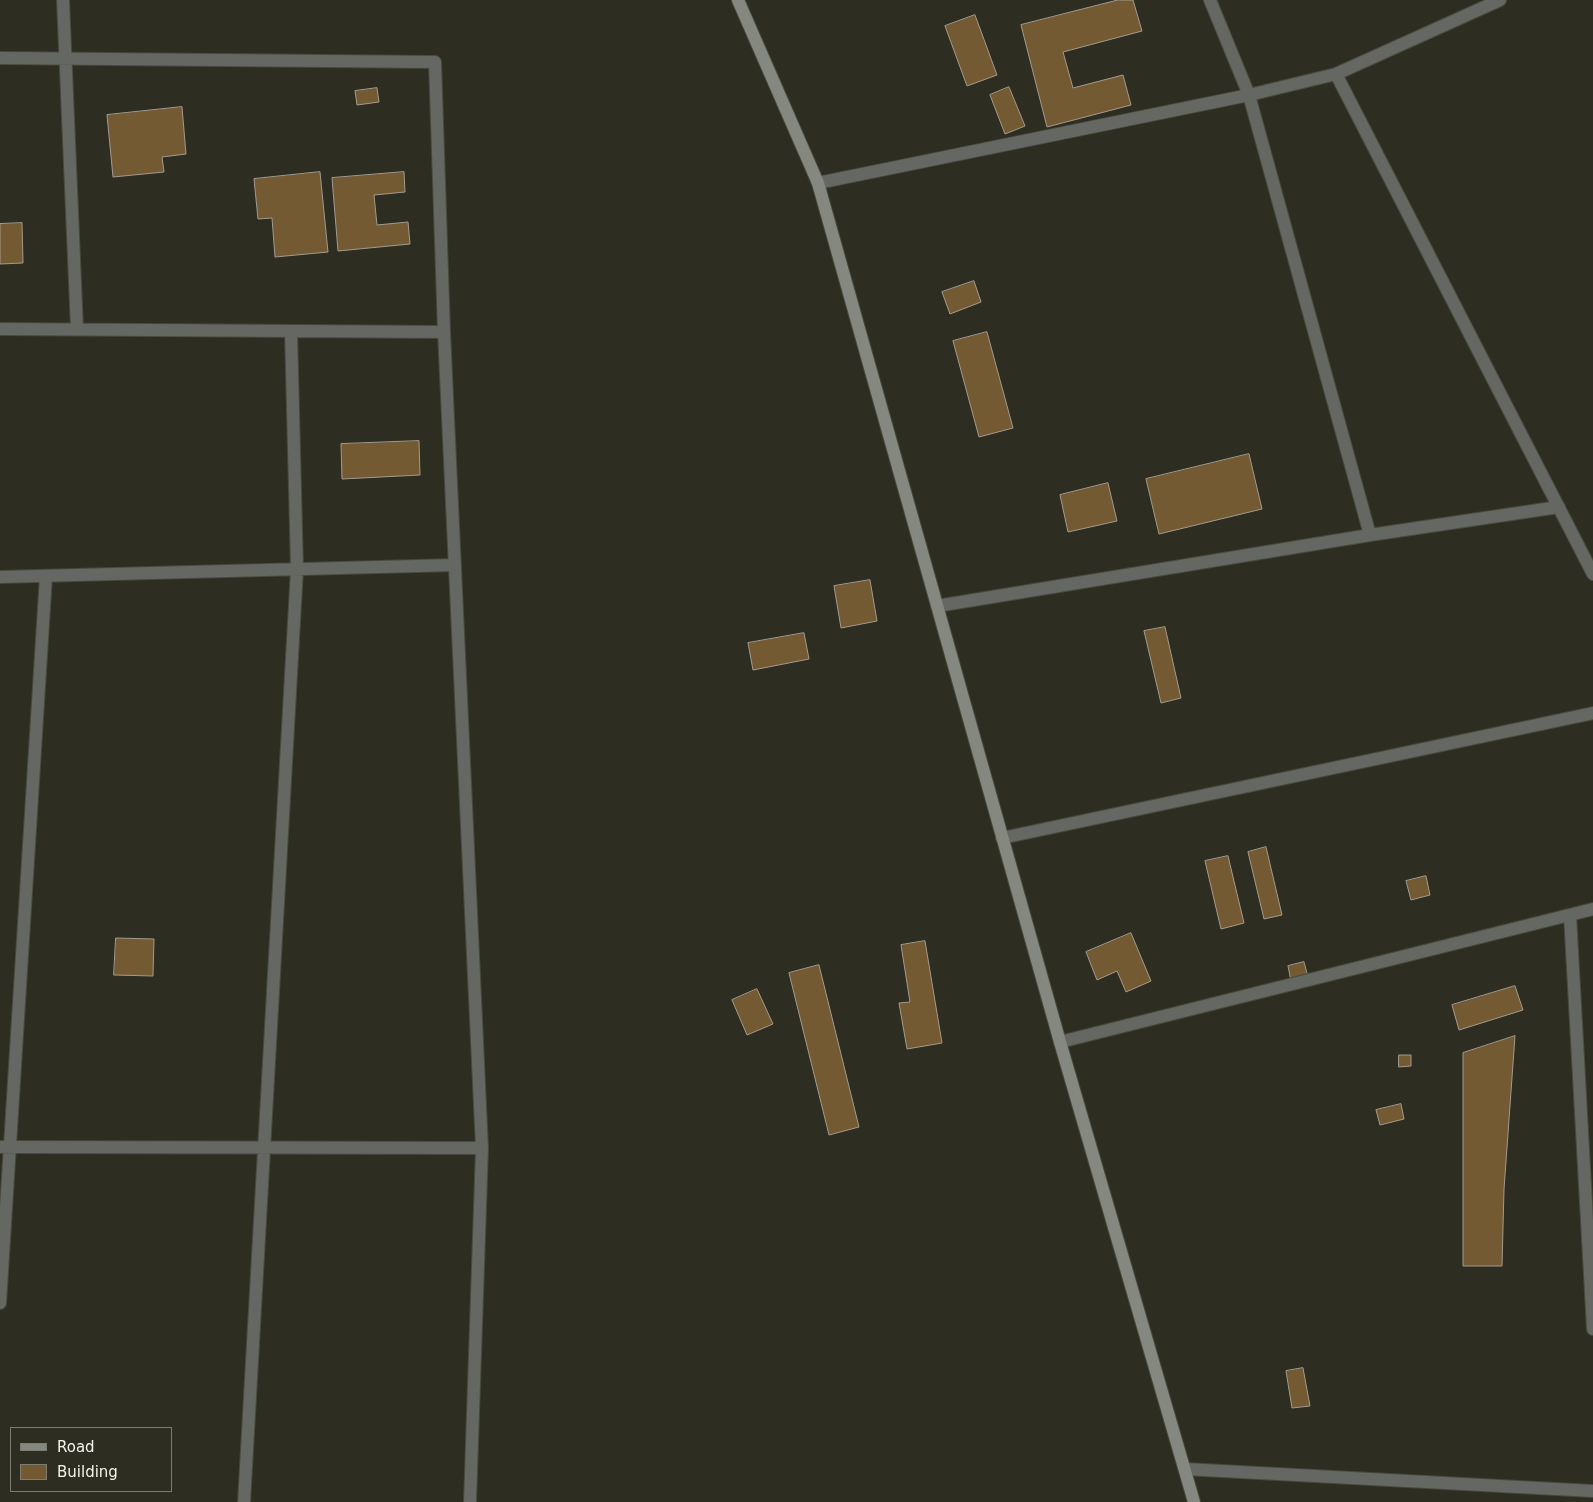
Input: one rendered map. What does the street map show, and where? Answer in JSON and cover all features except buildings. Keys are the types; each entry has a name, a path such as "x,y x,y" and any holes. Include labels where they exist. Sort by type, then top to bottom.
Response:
{"street":[{"path":"63,0 77,329"},
{"path":"738,0 818,183 1060,1042 1194,1502"},
{"path":"1210,0 1249,95 1370,535"},
{"path":"818,183 1249,95 1336,74 1500,0"},
{"path":"0,58 435,62 454,565 482,1148 470,1502"},
{"path":"1336,74 1593,574"},
{"path":"0,328 444,332"},
{"path":"244,1502 297,569 291,331"},
{"path":"937,606 1370,535 1559,507"},
{"path":"0,577 454,565"},
{"path":"0,1303 5,1147 46,576"},
{"path":"1002,838 1593,713"},
{"path":"1060,1042 1593,909"},
{"path":"1570,915 1593,1329"},
{"path":"5,1147 482,1148"},
{"path":"1185,1469 1593,1492"}]}
